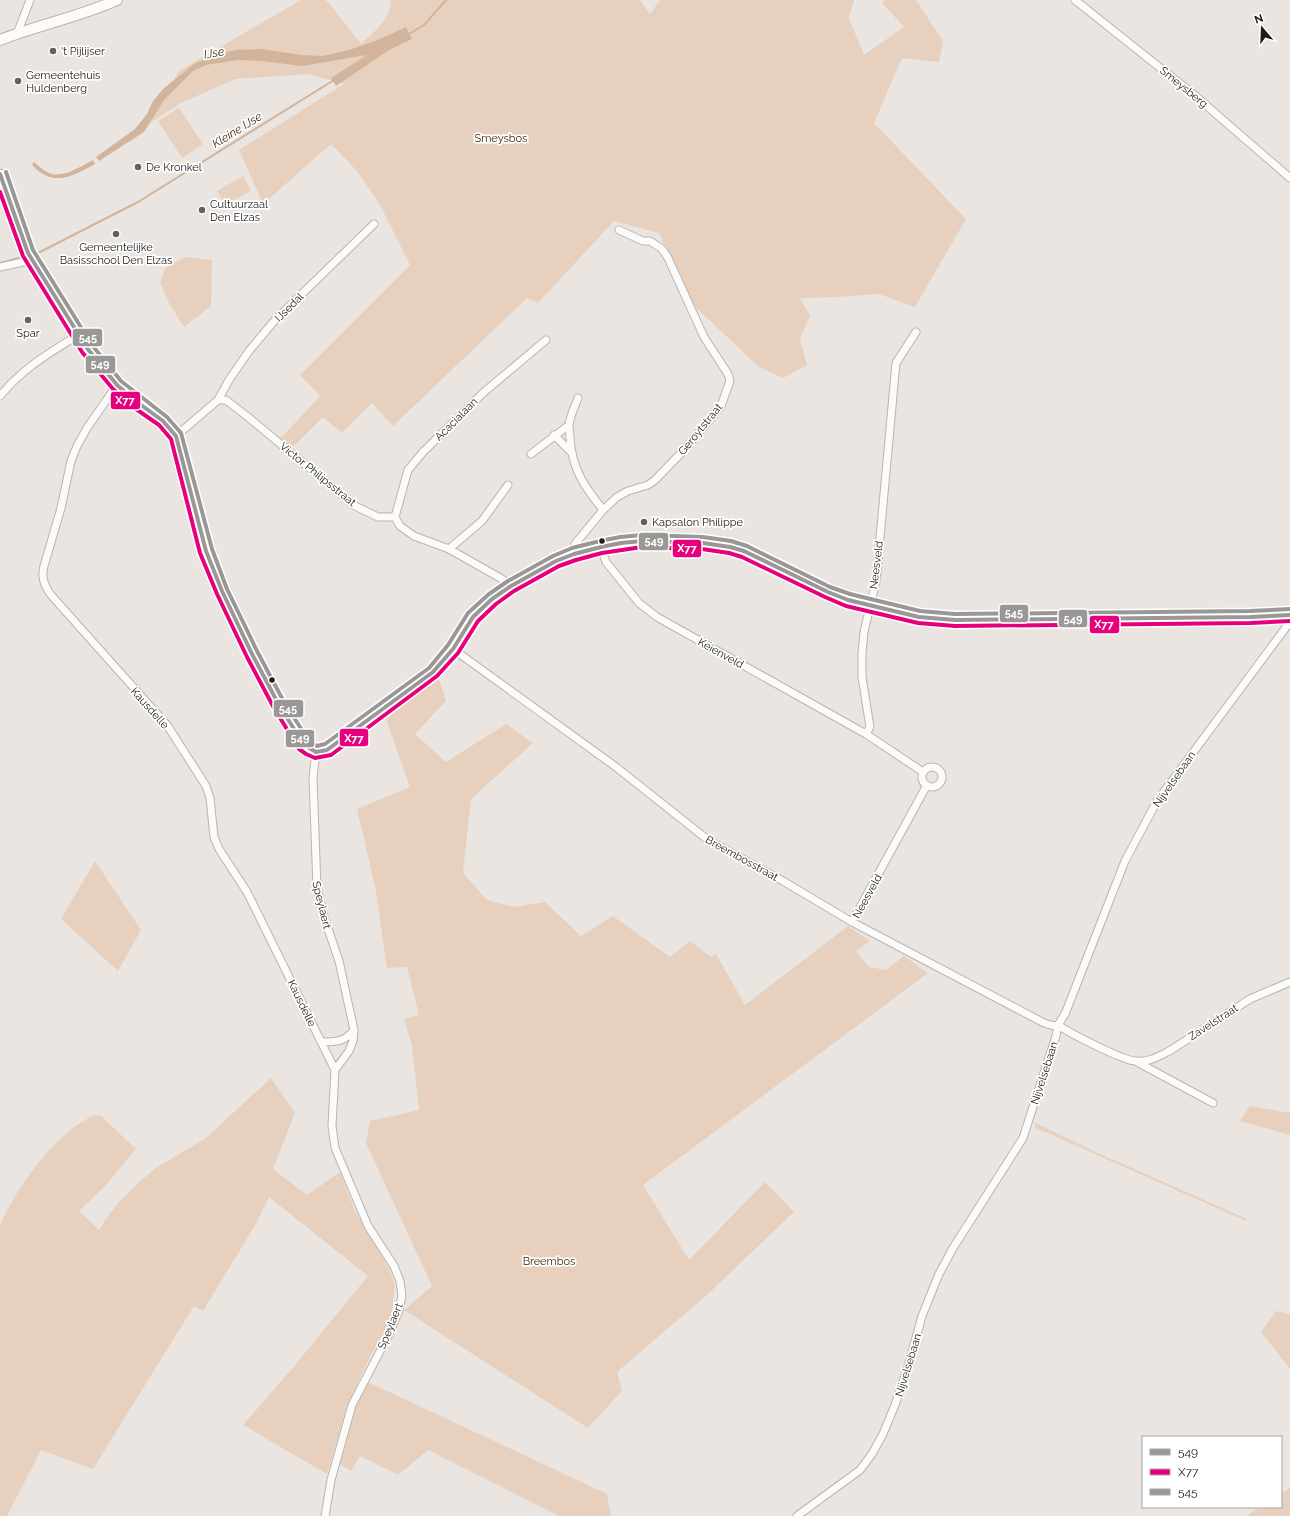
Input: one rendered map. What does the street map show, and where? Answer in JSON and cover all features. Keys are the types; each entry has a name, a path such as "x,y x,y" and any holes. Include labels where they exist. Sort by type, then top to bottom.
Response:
{"main road":[{"path":"0,40 37,26 77,16 117,0"}],"street":[{"path":"16,34 30,0"},
{"name":"Smeysberg","path":"1075,0 1193,94 1290,178"},
{"path":"0,174 30,257 96,362 117,385 163,421 176,436 206,551 222,591 254,658 279,705 304,745 316,752 327,750 419,684 444,661 473,617 482,607 511,586 540,569 574,554 621,543 665,541 703,543 730,547 744,551 828,592 848,600 870,607 919,618 955,620 1250,617 1290,615"},
{"name":"IJsedal","path":"218,400 229,380 249,351 275,320 374,224"},
{"name":"Geroytstraat","path":"574,554 574,544 603,510 617,497 628,490 648,485 663,472 721,406 730,381 728,374 704,337 668,258 662,249 650,241 643,241 619,230"},
{"path":"0,267 30,257"},
{"name":"Neesveld","path":"866,734 870,727 862,677 862,653 864,632 876,581 896,363 916,332"},
{"path":"0,396 18,376 36,361 78,335"},
{"name":"Acacialaan","path":"396,517 408,470 423,452 482,393 546,340"},
{"name":"Kausdelle","path":"117,385 87,428 77,446 71,462 61,508 42,573 43,582 51,595 167,725 202,779 209,794 214,837 219,849 247,892 321,1042"},
{"path":"578,398 569,425 570,452 580,478 603,510"},
{"path":"176,436 218,400"},
{"name":"Victor Philipsstraat","path":"218,400 226,400 248,417 355,506 378,517 396,517"},
{"path":"531,454 569,425"},
{"path":"554,436 570,452"},
{"path":"450,549 482,520 508,485"},
{"path":"396,517 400,526 414,536 450,549 502,579 511,586"},
{"name":"Keienveld","path":"601,547 606,562 639,603 657,617 866,734"},
{"name":"Nijvelsebaan","path":"797,1516 860,1470 872,1454 896,1405 922,1316 939,1274 953,1248 1023,1138 1056,1036 1058,1025 1065,1014 1125,861 1157,801 1229,702 1290,622"},
{"name":"Breembosstraat","path":"453,649 616,767 708,840 783,881 852,922 1044,1023 1054,1026 1058,1025"},
{"path":"866,734 923,772"},
{"name":"Speylaert","path":"316,752 313,778 316,888 339,961 354,1030 353,1041 349,1051 335,1070"},
{"path":"926,768 936,768 942,775 941,780 938,784 932,786 927,785 922,778 923,772 926,768"},
{"name":"Neesveld","path":"852,922 927,785"},
{"name":"Zavelstraat","path":"1137,1062 1146,1061 1159,1056 1250,999 1290,982"},
{"path":"1058,1025 1097,1047 1137,1062 1213,1103"},
{"path":"321,1042 342,1041 349,1037 354,1030"},
{"name":"Speylaert","path":"321,1042 335,1070 332,1126 335,1148 368,1226 394,1266 400,1281 402,1296 399,1310 389,1334 352,1405 331,1480 326,1516"}],"green space":[{"name":"Smeysbos","path":"301,0 325,0 361,44 381,25 388,13 391,0 640,0 650,14 660,0 854,0 849,18 864,55 904,27 882,3 885,0 916,0 943,41 939,62 902,58 874,123 966,219 915,307 879,294 800,298 810,316 800,339 807,365 783,378 759,367 690,302 659,233 614,221 538,303 527,298 393,426 372,403 342,433 323,417 292,448 280,439 320,396 300,375 410,265 379,203 357,171 331,144 263,204 239,150 344,84 308,74 235,79 181,103 145,126 179,71"},
{"path":"179,108 203,144 182,158 158,121"},
{"path":"243,176 251,191 225,205 217,191"},
{"path":"185,257 212,260 211,306 184,327 169,303 160,283 165,268"},
{"name":"Breembos","path":"438,676 446,701 415,734 446,762 506,724 533,743 471,799 463,873 487,900 514,907 545,902 581,936 613,916 670,957 690,941 711,957 716,954 745,1005 848,926 870,941 856,951 869,967 886,970 904,956 928,973 643,1185 689,1260 765,1182 794,1212 709,1293 617,1372 622,1391 588,1428 404,1310 432,1286 366,1143 370,1121 419,1110 412,1046 404,1019 419,1015 407,967 387,968 376,891 357,809 410,787 386,719"},
{"path":"95,861 141,930 118,971 61,919"},
{"path":"271,1078 295,1113 273,1169 307,1195 340,1172 355,1211 389,1268 395,1285 391,1319 369,1359 348,1404 327,1474 243,1425 291,1370 368,1276 269,1197 257,1222 203,1311 194,1306 93,1469 41,1450 7,1516 0,1516 0,1225 22,1185 40,1160 61,1138 83,1121 94,1115 101,1116 136,1149 104,1187 79,1211 99,1230 118,1203 138,1183 156,1168 206,1138"},
{"path":"1250,1106 1290,1113 1290,1135 1240,1121"},
{"path":"1036,1123 1098,1153 1247,1219 1246,1221 1034,1127"},
{"path":"1276,1311 1290,1314 1290,1369 1261,1332"},
{"path":"368,1382 607,1494 611,1516 559,1516 428,1450 398,1475 360,1456 351,1471 336,1462 344,1431"},
{"path":"1290,1488 1290,1516 1248,1516 1251,1512 1259,1508 1282,1508 1282,1493"}],"shaded area":[{"path":"406,27 412,39 389,50 336,86 331,78 367,55 302,66 263,61 238,60 206,65 193,71 164,100 144,132 99,161 96,157 135,129 147,114 153,101 163,89 194,64 214,55 237,50 262,49 301,55 322,56 349,50 378,40"},
{"path":"93,160 95,164 90,167 78,173 59,178 53,178 45,175 32,165 34,162 47,172 60,174 72,171"}],"waterway":[{"name":"IJse","path":"409,34 424,25 446,0"},
{"name":"Kleine IJse","path":"32,255 138,202 334,80"},
{"name":"Kleine IJse","path":"0,263 26,256"}],"transit line":[{"name":"545","path":"6,172 33,250 92,345 121,381 167,417 181,433 212,549 227,589 284,702 309,741 317,746 325,744 429,668 448,645 468,613 489,594 508,581 553,556 572,548 620,537 642,535 703,537 731,541 747,546 830,587 850,594 920,611 955,614 1250,611 1290,609"},
{"name":"549","path":"0,174 28,253 87,348 117,385 163,421 176,436 206,551 222,591 252,654 279,705 304,745 316,752 327,750 433,672 453,649 473,617 492,599 511,586 556,561 574,554 621,543 642,541 703,543 730,547 744,551 828,592 848,600 919,617 955,620 1250,617 1290,615"},
{"name":"X77","path":"0,192 23,256 82,352 113,389 133,407 159,425 171,439 200,553 217,594 247,657 274,708 299,749 315,758 331,755 437,676 458,653 478,621 496,604 514,591 559,566 576,560 602,553 642,547 702,549 729,553 742,557 846,606 918,623 955,626 1250,623 1290,621"}],"place":[{"name":"'t Pijlijser","path":"53,51"},
{"name":"Gemeentehuis Huldenberg","path":"18,81"},
{"name":"De Kronkel","path":"138,167"},
{"name":"Cultuurzaal Den Elzas","path":"202,210"},
{"name":"Gemeentelijke Basisschool Den Elzas","path":"116,234"},
{"name":"Spar","path":"28,320"},
{"name":"Kapsalon Philippe","path":"644,522"}]}
